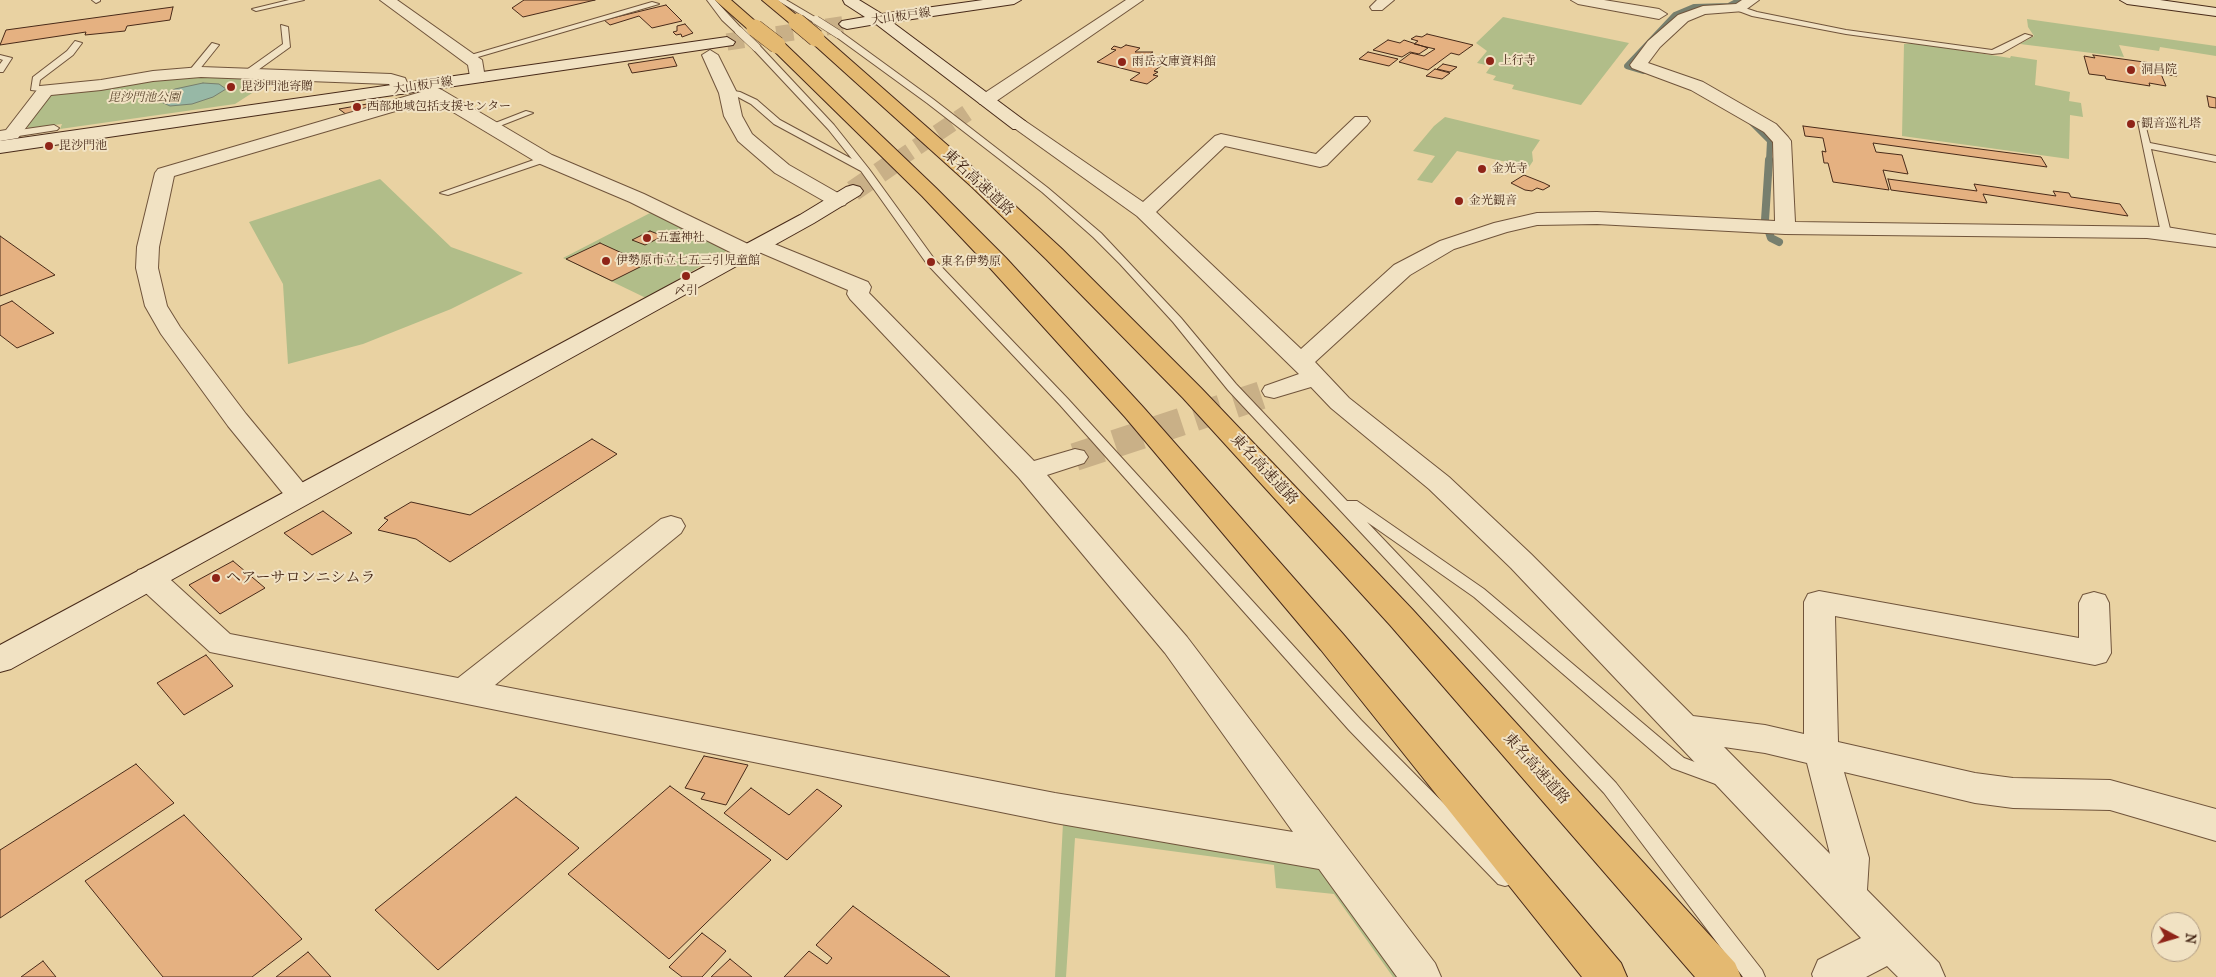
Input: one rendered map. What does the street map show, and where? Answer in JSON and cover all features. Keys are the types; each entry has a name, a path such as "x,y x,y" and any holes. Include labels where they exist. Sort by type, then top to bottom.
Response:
{"highway":[{"path":"722,0 755,28 766,46 929,192 998,263 1134,412 1332,642 1607,977"},
{"name":"東名高速道路","path":"769,0 823,28 1054,254 1192,393 1401,617 1721,977"}],"street":[{"path":"387,0 476,63 477,78"},
{"path":"849,0 880,20 1019,126 1144,212 1340,403 1439,483 1514,554 1924,977"},
{"name":"大山板戸線","path":"823,28 1014,0"},
{"path":"968,113 1136,0"},
{"path":"1578,0 1659,14"},
{"path":"2127,0 2170,3 2216,12"},
{"path":"1746,4 1703,10 1680,17 1654,44 1638,65 1697,86 1770,128 1782,141 1773,227"},
{"name":"大山板戸線","path":"4,139 205,118 401,89 429,90 477,78 733,36"},
{"path":"710,55 728,94 736,123 744,137 761,153 782,169 852,188"},
{"path":"4,139 46,90 192,73 248,73 391,79 399,82 401,89"},
{"path":"300,496 237,420 169,329 156,306 147,268 148,247 165,173 402,102 429,90 545,159 754,248 832,274 860,287 858,294 1029,472 1176,645 1421,977"},
{"path":"1144,212 1221,140 1320,161 1361,121"},
{"path":"0,660 754,248 852,188"},
{"path":"1274,391 1308,370 1402,270 1448,245 1501,227 1538,219 1567,218 1773,227 2166,233 2216,242"},
{"path":"1029,472 1075,457"},
{"path":"463,692 550,611 671,526"},
{"path":"149,578 221,644 1055,808 1329,854"},
{"path":"1847,897 1850,858 1821,752 1819,602 2095,652 2094,603"},
{"path":"1683,728 1765,739 1975,788 2003,792 2110,795 2216,825"},
{"path":"1832,974 1892,942"}],"lane":[{"path":"256,9 281,6 300,0"},
{"path":"711,0 725,18 733,36 766,46 831,127 852,188"},
{"path":"782,0 930,101 1045,190 1097,235 1177,320 1232,387 1610,788 1755,977"},
{"path":"468,58 655,4"},
{"path":"1746,4 1755,14 1846,32 1992,52 1999,51 2028,36"},
{"path":"248,73 287,45 283,32"},
{"path":"46,90 34,88 36,79 70,53 78,43"},
{"path":"192,73 214,45"},
{"path":"0,57 8,58 0,70"},
{"path":"728,94 740,95 754,102 852,188 931,262 1064,402 1355,725 1602,977"},
{"path":"489,127 529,113"},
{"path":"2141,124 2166,233"},
{"path":"2147,145 2216,159"},
{"path":"445,193 545,159"},
{"path":"1328,488 1479,593 1678,763 1740,786"}],"green space":[{"path":"1503,17 1629,43 1581,105 1512,89 1514,85 1493,80 1496,76 1486,73 1491,66 1477,63 1487,51 1476,43"},
{"path":"2027,19 2216,46 2216,56 2160,47 2159,51 2119,45 2124,57 2020,44 2034,36 2028,27"},
{"path":"1913,43 2010,58 2011,56 2037,60 2035,85 2070,92 2069,101 2081,103 2083,117 2070,115 2069,159 1902,136 1904,44"},
{"name":"毘沙門池公園","path":"182,77 277,77 235,104 60,129 62,124 29,128 24,126 50,94"},
{"path":"1445,117 1540,140 1532,152 1533,161 1529,167 1457,151 1432,183 1417,180 1435,156 1413,151 1434,126"},
{"path":"380,179 451,247 523,273 451,309 363,344 288,364 283,284 249,222"},
{"path":"652,212 730,249 646,298 563,258"},
{"path":"1063,823 1322,862 1406,977 1393,977 1334,894 1276,888 1274,865 1075,838 1066,977 1055,977"}],"shaded area":[{"path":"203,83 219,84 226,89 213,97 192,104 170,106 159,101 164,95 175,89"}],"building":[{"path":"524,0 595,0 523,17 512,8"},
{"path":"666,5 682,21 652,28 639,16 610,25 604,20"},
{"path":"173,7 170,20 127,26 125,31 85,35 86,32 0,45 6,30"},
{"path":"685,24 693,33 682,37 681,34 676,35 673,32 677,31 677,26"},
{"path":"1427,34 1473,45 1459,55 1451,53 1428,70 1399,62 1411,53 1424,56 1435,49 1414,44 1418,41 1411,39"},
{"path":"1388,40 1400,43 1404,40 1428,48 1419,54 1410,52 1402,57 1373,50"},
{"path":"1126,45 1140,48 1135,52 1153,52 1150,54 1153,55 1147,59 1165,63 1154,71 1158,72 1153,75 1158,76 1147,84 1130,80 1140,73 1097,62 1116,50 1111,49 1114,46 1121,48"},
{"path":"1368,52 1398,59 1389,66 1359,59"},
{"name":"洞昌院","path":"2093,55 2173,66 2177,76 2161,74 2166,86 2149,83 2150,86 2106,79 2105,76 2089,74 2084,56 2095,58"},
{"path":"673,57 677,66 632,73 628,64"},
{"path":"1443,64 1457,67 1450,72 1437,69"},
{"path":"1435,69 1450,73 1442,79 1426,76"},
{"path":"2207,96 2216,98 2216,108 2209,107"},
{"name":"西部地域包括支援センター","path":"384,101 386,103 347,115 339,109"},
{"path":"1803,126 2041,157 2047,167 1873,143 1876,152 1902,155 1908,174 1883,170 1889,190 1833,182 1828,163 1824,163 1822,151 1826,152 1823,138 1805,136"},
{"path":"1524,175 1550,186 1543,190 1537,188 1532,191 1525,190 1511,183"},
{"path":"1888,179 1977,191 1974,184 2056,196 2053,191 2069,193 2071,197 2120,204 2128,216 1983,194 1987,203 1891,190"},
{"name":"五霊神社","path":"650,231 663,236 645,245 632,240"},
{"path":"0,236 55,275 0,296"},
{"name":"伊勢原市立七五三引児童館","path":"600,243 646,264 612,281 566,259"},
{"path":"12,301 54,333 17,348 0,335 0,306"},
{"path":"592,439 617,454 450,562 416,539 378,530 388,520 384,518 411,502 470,515"},
{"path":"323,511 352,533 312,555 284,533"},
{"path":"233,561 265,588 220,614 189,585"},
{"path":"206,655 233,686 184,715 157,683"},
{"path":"704,756 748,765 726,805 701,799 705,793 685,788"},
{"path":"136,764 174,803 0,918 0,850"},
{"path":"670,786 771,860 669,959 568,874"},
{"path":"751,788 789,815 817,789 842,806 787,860 724,813"},
{"path":"516,797 579,848 438,970 375,910"},
{"path":"184,815 302,939 252,977 163,977 85,881"},
{"path":"853,906 950,977 784,977 809,951 827,964 832,958 816,945"},
{"path":"702,933 726,951 702,977 682,977 669,967"},
{"path":"308,952 331,977 276,977"},
{"path":"730,959 752,977 711,977"},
{"path":"43,961 56,977 21,977"}],"waterway":[{"path":"1644,71 1627,66 1675,15 1694,7 1729,6 1740,0"},
{"path":"1750,121 1770,141 1769,161"},
{"path":"1769,160 1765,220 1771,238 1779,242"}],"tunnel":[{"path":"727,42 847,24"},
{"path":"896,161 967,113"},
{"path":"853,191 898,160"},
{"path":"1075,457 1274,391"}],"place":[{"name":"上行寺","path":"1490,61"},
{"name":"雨岳文庫資料館","path":"1122,62"},
{"name":"洞昌院","path":"2131,70"},
{"name":"毘沙門池寄贈","path":"231,87"},
{"name":"西部地域包括支援センター","path":"357,107"},
{"name":"観音巡礼塔","path":"2131,124"},
{"name":"毘沙門池","path":"49,146"},
{"name":"金光寺","path":"1482,169"},
{"name":"金光観音","path":"1459,201"},
{"name":"五霊神社","path":"647,238"},
{"name":"伊勢原市立七五三引児童館","path":"606,261"},
{"name":"東名伊勢原","path":"931,262"},
{"name":"〆引","path":"686,276"},
{"name":"ヘアーサロンニシムラ","path":"216,578"}]}
